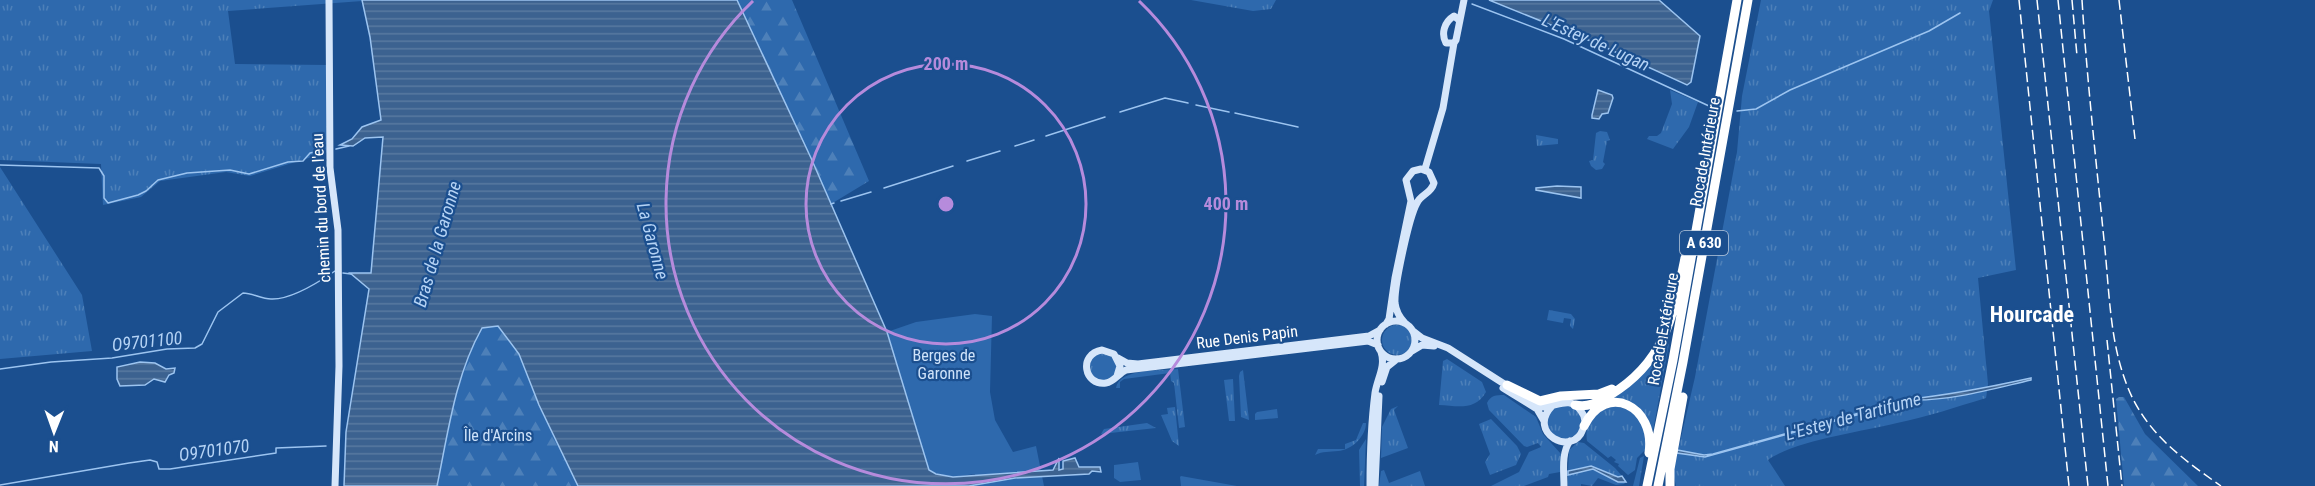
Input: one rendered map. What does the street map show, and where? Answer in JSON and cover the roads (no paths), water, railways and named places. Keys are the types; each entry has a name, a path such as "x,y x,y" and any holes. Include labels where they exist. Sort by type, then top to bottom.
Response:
{"highway":[{"name":"Rocade Extérieure","path":"1647,486 1666,394 1737,0"},
{"name":"Rocade Intérieure","path":"1658,486 1748,0"},
{"path":"1575,405 1585,406 1597,403 1629,382 1658,350 1669,325 1698,192 1707,172"},
{"path":"1670,486 1670,469 1693,335 1701,260"},
{"path":"1507,385 1540,401 1561,396 1599,393 1614,388 1635,376"},
{"path":"1584,426 1590,414 1604,404 1622,404 1639,412 1648,425 1651,438 1642,486"}],"main road":[{"name":"chemin du bord de l'eau","path":"329,0 330,168 338,230 339,366 335,486"},
{"path":"1425,170 1443,108 1452,62 1450,43 1456,18 1463,4"},
{"path":"1450,43 1444,37 1446,24 1456,18"},
{"path":"1380,349 1387,357 1397,359 1403,358 1419,345 1425,344 1444,351 1537,410 1552,438 1564,442 1570,441 1578,437 1584,426 1583,414 1575,405 1564,402 1552,406 1537,406 1448,348 1422,338 1405,323 1396,308 1395,297 1412,216 1417,202 1431,190 1434,183 1431,175 1425,170 1416,169 1410,173 1406,184 1416,196 1425,195"},
{"path":"1370,486 1373,415 1377,380 1383,362 1380,349 1383,327 1389,319 1411,201 1410,191"},
{"path":"1383,327 1395,321 1405,323"},
{"name":"Rue Denis Papin","path":"1117,357 1127,363 1138,364 1369,336 1383,327"},
{"path":"1412,351 1415,341 1413,331"},
{"name":"Rue Denis Papin","path":"1117,376 1126,370 1368,341 1380,349"},
{"path":"1098,350 1107,350 1117,357 1120,366 1117,376 1106,383 1097,382 1089,375 1086,365 1090,355 1098,350"},
{"path":"1375,486 1381,387 1387,367 1397,359"},
{"path":"1544,421 1552,406"},
{"path":"1564,486 1565,448 1570,441"}],"water":[{"path":"362,0 737,0 811,158 887,332 929,470 936,474 953,477 1053,470 1059,458 1059,470 1063,469 1063,461 1075,458 1079,467 1100,467 1101,472 1015,478 969,486 578,486 539,405 519,354 498,326 482,328 465,365 437,486 344,486 346,432 369,289 350,273 371,273 383,137 365,138 353,146 340,145 352,139 362,127 381,120 370,37"},
{"path":"1489,0 1659,0 1700,36 1691,82 1687,85 1598,44"},
{"path":"1598,90 1612,95 1613,98 1608,113 1602,114 1599,119 1592,118"},
{"path":"1581,187 1581,198 1536,190 1536,188"},
{"path":"140,362 155,363 166,369 175,368 174,373 169,375 165,382 154,379 145,385 120,386 117,379 117,367"},
{"name":"L'Estey de Tartifume","path":"2031,378 2031,380 1971,394 1941,399 1911,400 1705,457 1677,453 1677,450 1704,455 1713,454 1909,399"},
{"path":"1591,466 1618,477 1622,476 1626,482 1618,482 1593,469 1568,475 1568,471"}],"waterway":[{"name":"L'Estey de Lugan","path":"1472,4 1564,39 1709,106"},
{"name":"L'Estey de Lugan","path":"1737,111 1756,109 1790,90 1929,31 1960,13"},
{"path":"1120,112 1165,98 1188,103"},
{"path":"1196,105 1229,112"},
{"path":"1235,113 1298,127"},
{"path":"1046,136 1105,117"},
{"path":"1015,146 1034,140"},
{"path":"336,149 349,146"},
{"path":"0,165 99,168 104,176 104,198 108,203 138,195 158,180 187,173 230,170 249,174 288,162 303,161 310,153 319,151"},
{"path":"967,161 1000,151"},
{"path":"884,188 953,166"},
{"path":"841,201 871,192"},
{"name":"O9701100","path":"0,369 51,362 112,358 167,349 195,348 202,344 218,312 243,293 267,299 279,299 313,285 335,271"},
{"name":"O9701100","path":"343,273 351,274"},
{"name":"O9701070","path":"0,485 150,460 157,462 159,469 170,469 276,453 276,448 326,446"}],"railway":[{"path":"2019,0 2069,486"},
{"path":"2037,0 2088,486"},
{"path":"2058,0 2108,486"},
{"path":"2072,0 2077,56"},
{"path":"2082,0 2112,322 2120,363 2134,401 2151,427 2172,449 2221,486"},
{"path":"2119,0 2135,139"},
{"path":"2107,340 2122,486"}],"district":[{"name":"Hourcade","path":"2032,314"}],"water label":[{"name":"La Garonne","path":"653,241"},
{"name":"Bras de la Garonne","path":"437,244"}],"park label":[{"name":"Berges de Garonne","path":"944,364"},
{"name":"Île d'Arcins","path":"498,435"}]}
